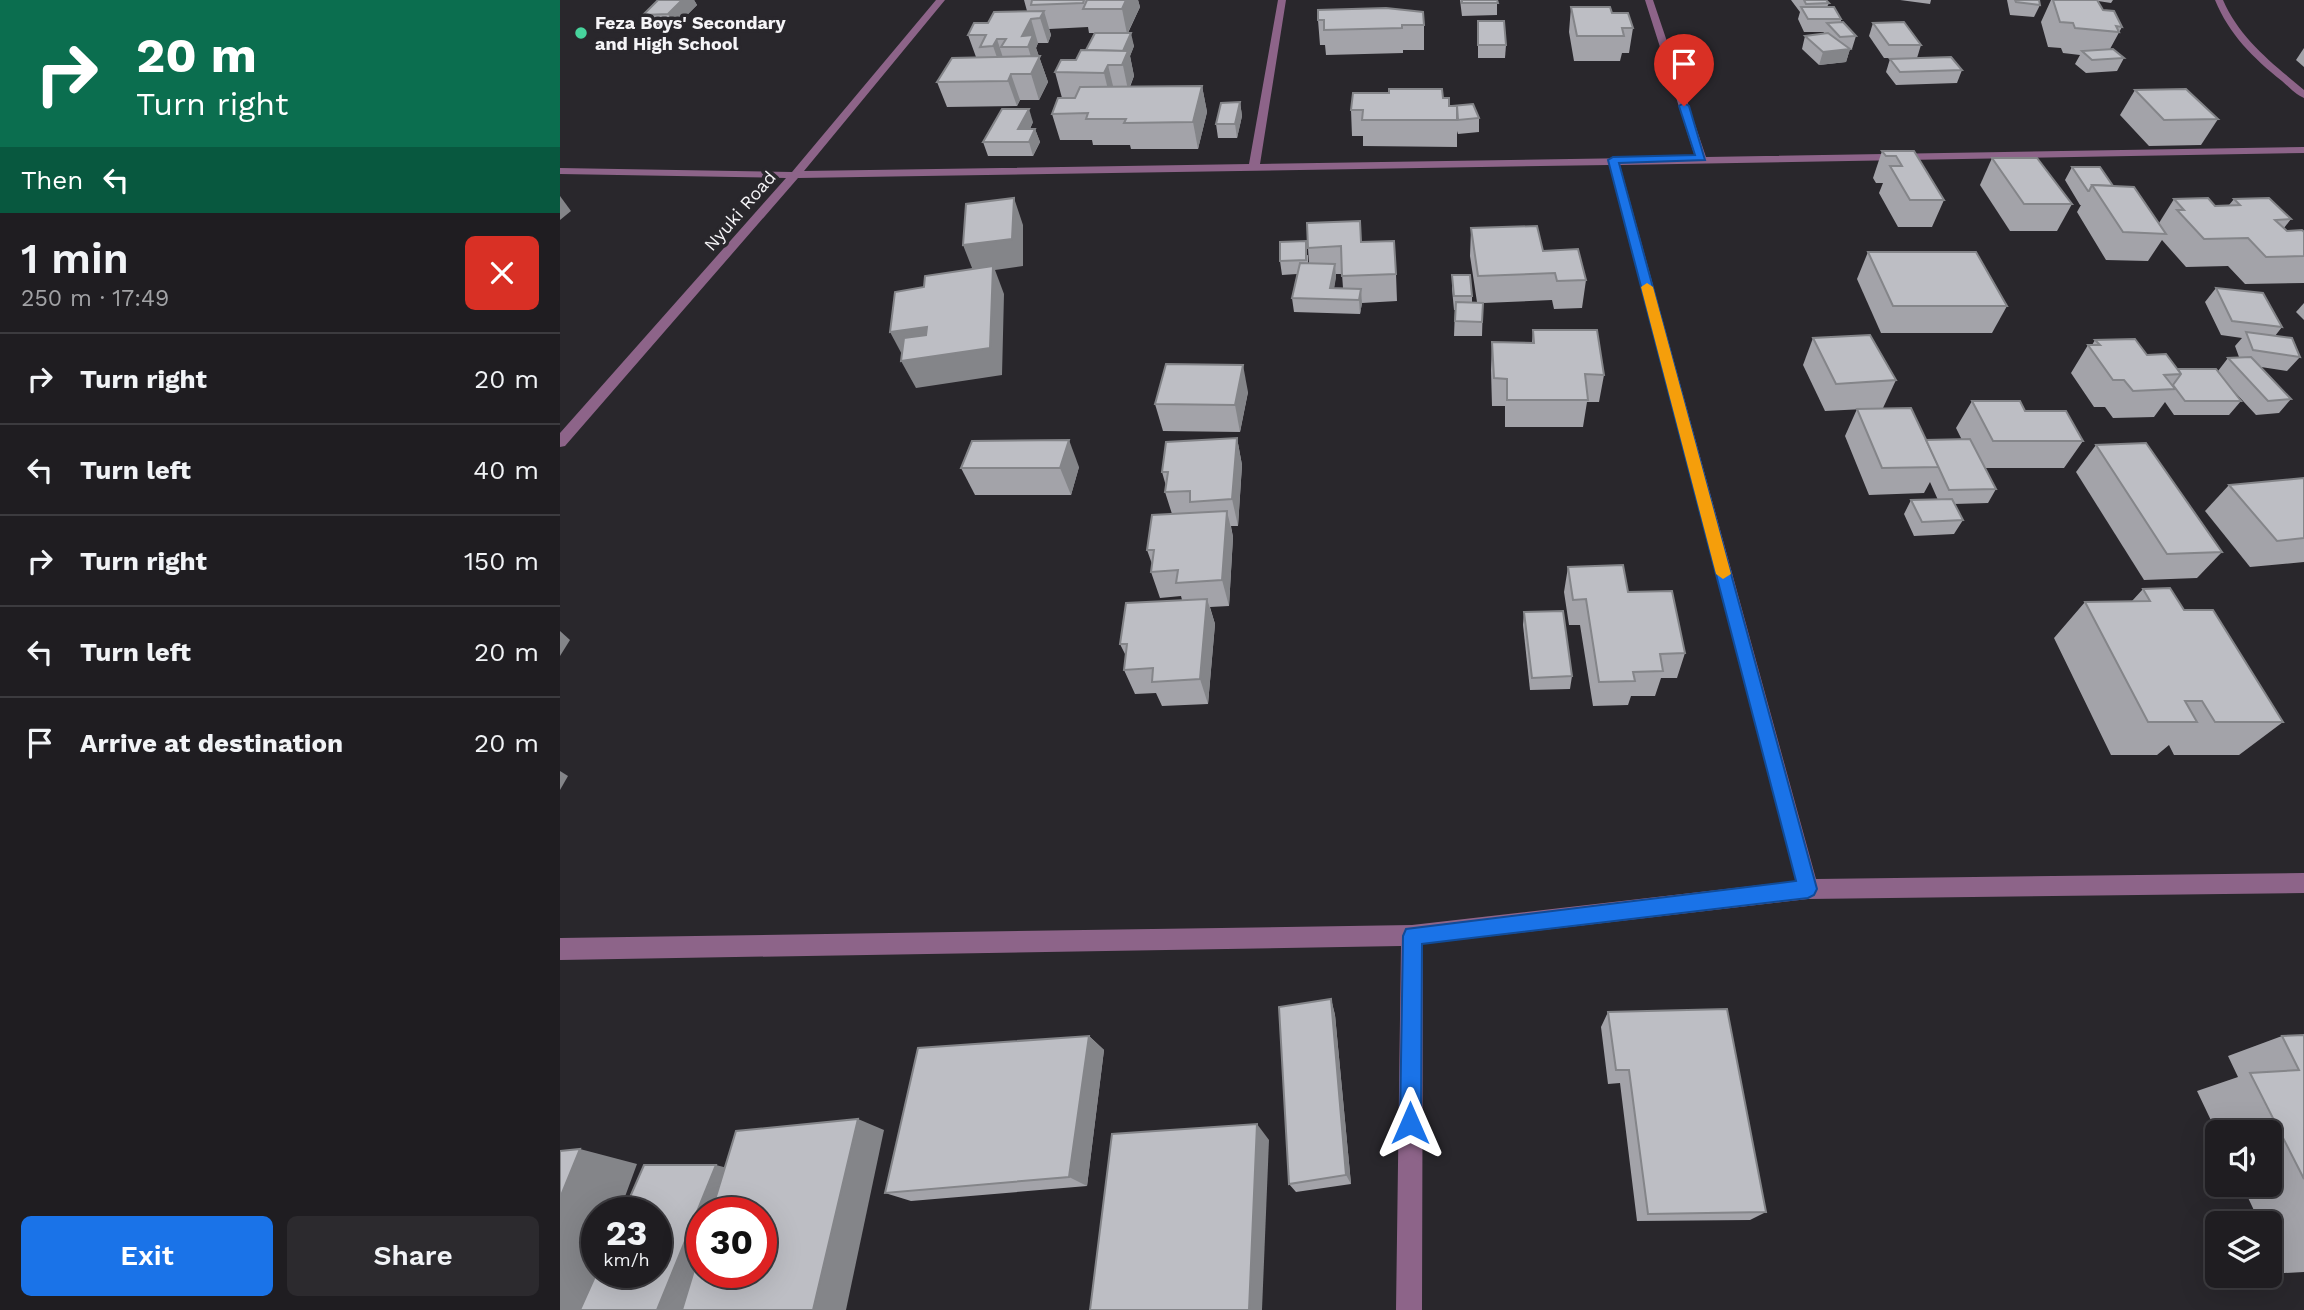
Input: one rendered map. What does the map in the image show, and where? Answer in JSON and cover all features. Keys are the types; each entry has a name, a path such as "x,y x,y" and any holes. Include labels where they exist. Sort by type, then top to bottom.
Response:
{"street":[{"name":"Nyuki Road","path":"560,442 795,175 941,0"},
{"path":"1254,166 1282,0"},
{"path":"1649,0 1701,158"},
{"path":"2219,0 2238,38 2304,95"},
{"path":"560,171 795,175 2304,150"},
{"path":"1613,160 1808,889"},
{"path":"560,949 1412,936 1808,889 2304,883"},
{"path":"1409,1310 1412,936"}],"building":[{"path":"658,0 682,0 668,14 643,15"},
{"path":"1032,0 1084,0 1083,3 1031,5"},
{"path":"1087,0 1126,0 1122,9 1083,9"},
{"path":"1462,0 1497,0 1498,3 1462,3"},
{"path":"1804,0 1826,0 1829,3 1806,4"},
{"path":"2015,0 2039,0 2040,5 2016,2"},
{"path":"2053,0 2097,0 2103,10 2114,11 2122,27 2116,26 2119,32 2075,28 2073,23 2060,22"},
{"path":"1571,7 1610,7 1612,13 1628,13 1633,28 1622,28 1624,36 1577,36"},
{"path":"1801,7 1834,7 1841,19 1808,19"},
{"path":"1386,8 1423,12 1424,25 1324,30 1324,20 1318,20 1318,10"},
{"path":"1044,11 1040,18 1031,19 1022,36 1033,35 1028,47 1001,47 1006,39 997,39 993,46 980,47 986,35 968,35 974,23 988,23 994,12"},
{"path":"1478,21 1504,21 1506,45 1478,45"},
{"path":"1843,22 1856,36 1840,37 1827,23"},
{"path":"1904,22 1921,45 1889,45 1873,23"},
{"path":"1095,33 1131,33 1123,51 1086,50"},
{"path":"1828,33 1850,49 1823,52 1805,36"},
{"path":"2113,49 2124,58 2092,60 2082,51"},
{"path":"1081,50 1128,51 1122,65 1108,65 1104,73 1055,72 1061,60 1076,60"},
{"path":"1040,56 1031,74 1011,74 1008,81 937,82 952,58"},
{"path":"1951,57 1962,70 1900,72 1890,59"},
{"path":"1202,86 1193,122 1124,123 1126,119 1086,119 1088,113 1052,114 1058,98 1075,98 1080,87"},
{"path":"1389,89 1442,89 1443,98 1449,98 1449,106 1457,106 1457,120 1362,120 1363,110 1351,110 1353,93 1389,93"},
{"path":"2186,89 2218,119 2164,120 2135,90"},
{"path":"1240,102 1235,124 1216,124 1221,103"},
{"path":"1473,104 1479,118 1458,120 1457,106 1452,106"},
{"path":"1002,109 1029,109 1018,129 1035,129 1029,142 983,142"},
{"path":"1882,151 1914,151 1944,200 1910,200 1890,166 1902,166 1896,156 1886,156"},
{"path":"1992,158 2037,158 2072,204 2024,204"},
{"path":"2072,167 2100,167 2113,186 2092,185 2088,191"},
{"path":"2092,185 2134,187 2166,234 2123,232"},
{"path":"1014,198 1012,239 963,245 966,204"},
{"path":"2208,198 2215,206 2240,205 2234,199 2269,198 2291,219 2275,220 2287,231 2304,232 2304,256 2266,257 2248,238 2204,239 2177,210 2184,210 2174,199"},
{"path":"1360,221 1361,242 1394,241 1396,274 1342,276 1341,246 1308,248 1307,223"},
{"path":"1537,226 1543,251 1578,249 1586,280 1557,281 1555,273 1478,276 1471,228"},
{"path":"1306,241 1306,260 1280,261 1280,242"},
{"path":"1868,252 1976,252 2007,306 1893,306"},
{"path":"1300,263 1335,264 1330,288 1361,289 1359,300 1292,298"},
{"path":"993,266 990,348 901,361 904,338 926,335 927,327 890,332 895,292 924,287 925,276"},
{"path":"1452,275 1470,275 1472,296 1454,296"},
{"path":"2216,288 2263,293 2282,327 2232,321"},
{"path":"1456,302 1483,303 1482,322 1455,321"},
{"path":"1533,330 1597,330 1604,375 1585,374 1588,400 1507,400 1507,379 1494,378 1492,342 1534,343"},
{"path":"2246,332 2292,338 2300,357 2253,350"},
{"path":"1870,335 1896,380 1836,384 1813,338"},
{"path":"2135,339 2147,355 2166,354 2181,374 2164,375 2175,389 2133,391 2124,380 2113,380 2088,345 2100,345 2095,340"},
{"path":"2251,357 2291,399 2268,401 2228,358"},
{"path":"1166,364 1243,365 1235,405 1155,404"},
{"path":"2178,369 2216,369 2241,401 2185,401 2173,385 2181,374"},
{"path":"1972,401 2020,401 2025,411 2066,411 2083,441 1993,441"},
{"path":"1911,408 1939,467 1882,468 1857,409"},
{"path":"1237,438 1232,499 1190,502 1190,491 1165,492 1168,472 1162,472 1166,442"},
{"path":"1970,439 1996,489 1949,490 1926,440"},
{"path":"1069,440 1060,468 961,468 972,441"},
{"path":"2146,443 2222,552 2167,554 2096,445"},
{"path":"2304,478 2304,538 2277,541 2229,485"},
{"path":"1952,499 1963,520 1922,522 1911,500"},
{"path":"1227,511 1222,580 1176,583 1178,570 1151,572 1154,550 1147,550 1152,515"},
{"path":"1623,565 1628,592 1672,591 1685,653 1660,654 1663,671 1633,672 1635,681 1599,682 1586,599 1573,600 1568,567"},
{"path":"2170,588 2184,610 2213,610 2283,722 2215,722 2202,701 2185,701 2197,722 2148,722 2085,602 2150,601 2143,589"},
{"path":"1207,599 1200,679 1152,682 1153,668 1124,670 1127,644 1120,644 1126,603"},
{"path":"1563,611 1572,676 1532,678 1524,612"},
{"path":"1331,999 1346,1175 1289,1184 1279,1007"},
{"path":"1727,1009 1766,1212 1648,1214 1629,1070 1616,1070 1608,1012"},
{"path":"2304,1035 2304,1179 2282,1136 2282,1120 2274,1120 2250,1073 2299,1070 2282,1036"},
{"path":"1089,1036 1069,1177 885,1193 918,1048"},
{"path":"858,1119 813,1310 682,1310 689,1288 777,1288 777,1197 716,1197 736,1131"},
{"path":"1257,1124 1249,1310 1090,1310 1112,1134"},
{"path":"580,1149 560,1198 560,1151"},
{"path":"644,1165 716,1165 703,1197 686,1197 686,1239 672,1273 672,1197 630,1197"},
{"path":"590,1288 666,1288 657,1310 580,1310"}],"slow traffic":[{"path":"1647,287 1723,574"}],"place":[{"name":"Feza Boys' Secondary and High School","path":"581,33"}],"route":[{"path":"1410,1123 1412,936 1808,889 1613,160 1701,158 1684,106"}]}
